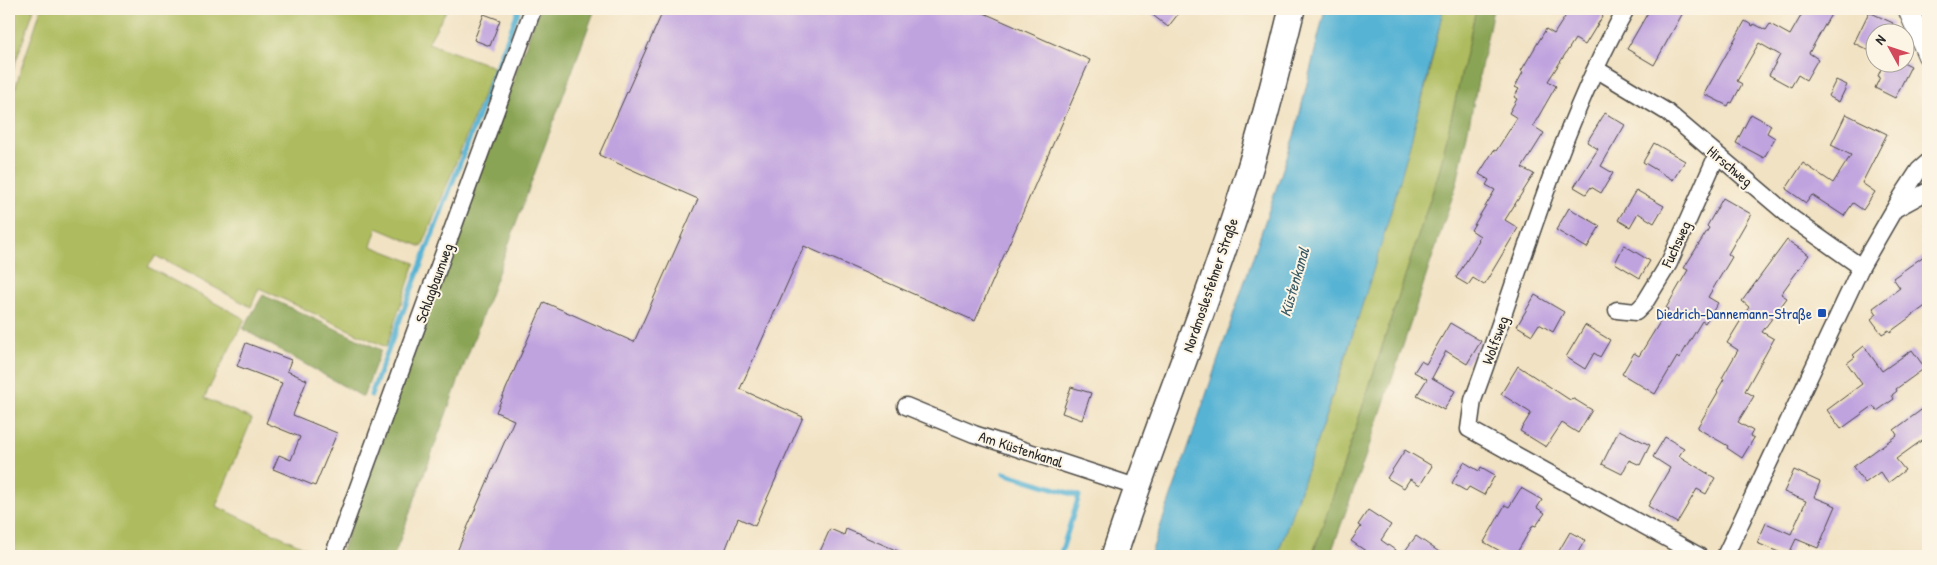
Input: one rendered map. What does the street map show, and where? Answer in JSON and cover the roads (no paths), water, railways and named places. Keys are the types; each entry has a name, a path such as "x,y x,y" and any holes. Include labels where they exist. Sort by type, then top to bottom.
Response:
{"main road":[{"name":"Nordmoslesfehner Straße","path":"1114,556 1136,487 1209,291 1243,190 1274,83 1292,9"}],"street":[{"name":"Schlagbaumweg","path":"334,556 533,9"},
{"name":"Wolfsweg","path":"1626,9 1604,48 1549,188 1473,400 1469,429 1699,556"},
{"path":"1908,9 1928,56"},
{"name":"Hirschweg","path":"1596,69 1667,112 1793,219 1860,267"},
{"name":"Fuchsweg","path":"1617,310 1636,312 1644,304 1669,263 1717,155"},
{"path":"1724,556 1860,267 1919,170 1928,162"},
{"path":"1894,209 1928,191"},
{"name":"Am Küstenkanal","path":"906,406 974,434 1136,487"}],"water":[{"name":"Küstenkanal","path":"1325,9 1443,9 1409,148 1369,285 1277,556 1150,556 1295,133"}],"waterway":[{"path":"371,395 519,9"},
{"path":"1004,473 1079,496 1060,556"}],"place":[{"name":"Diedrich-Dannemann-Straße","path":"1822,313"}]}
